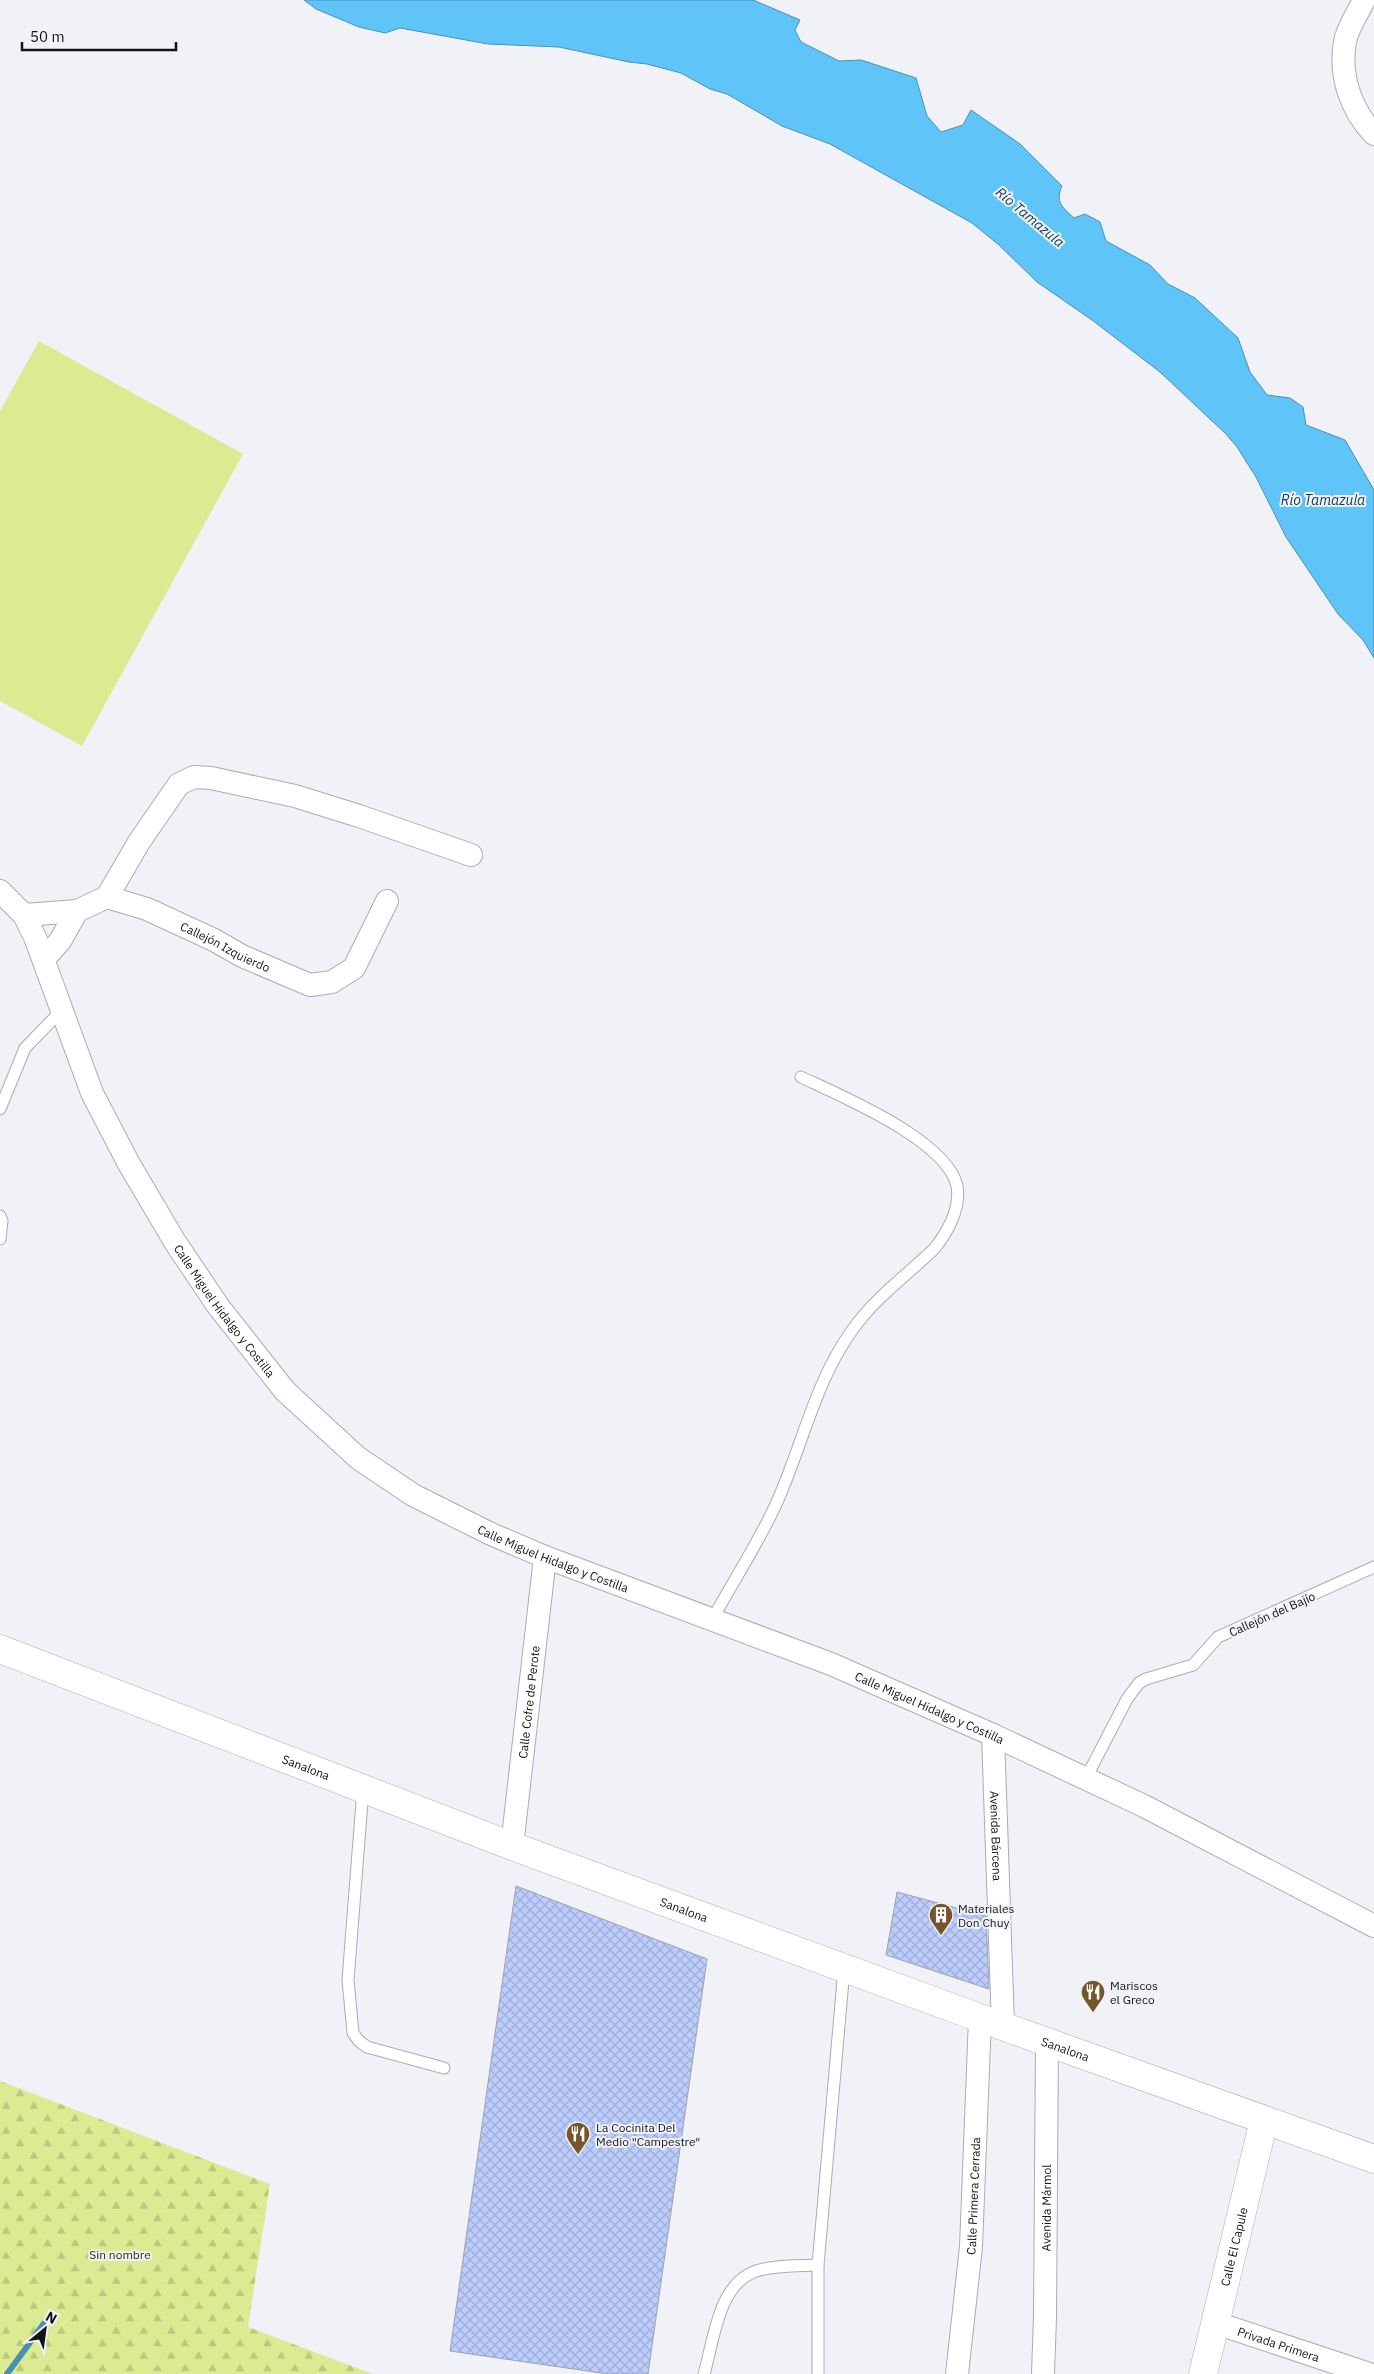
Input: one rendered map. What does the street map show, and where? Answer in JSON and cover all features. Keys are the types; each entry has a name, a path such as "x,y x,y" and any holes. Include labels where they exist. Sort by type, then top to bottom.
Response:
{"main road":[{"name":"Sanalona","path":"0,1649 512,1846 844,1969 1374,2159"},
{"name":"Calle El Capule","path":"1203,2374 1264,2120"}],"street":[{"path":"1364,0 1345,40 1344,70 1351,101 1361,120 1374,134"},
{"path":"24,915 77,911 107,897 138,842 179,784 194,777 211,778 295,796 470,855"},
{"name":"Calle Miguel Hidalgo y Costilla","path":"0,891 24,915 44,958 61,1011 92,1093 138,1179 176,1242 218,1306 285,1392 358,1458 413,1495 491,1534 545,1557 713,1618 831,1664 993,1735 1144,1806 1374,1926"},
{"name":"Callejón Izquierdo","path":"107,897 147,909 214,940 242,956 310,985 332,982 354,968 387,901"},
{"path":"44,958 60,940 77,911"},
{"name":"Calle Cofre de Perote","path":"512,1846 545,1557"},
{"name":"Avenida Bárcena","path":"992,2022 993,1735"},
{"name":"Calle Primera Cerrada","path":"957,2374 992,2022"},
{"name":"Avenida Mármol","path":"1043,2374 1047,2042"},
{"name":"Privada Primera","path":"1216,2323 1369,2374"}],"lane":[{"path":"0,1109 25,1048 61,1011"},
{"path":"713,1618 777,1502 817,1395 834,1360 853,1329 874,1303 934,1249 942,1239 954,1216 957,1201 957,1186 951,1172 930,1149 906,1131 869,1110 801,1077"},
{"path":"0,1216 2,1221 0,1239"},
{"name":"Callejón del Bajío","path":"1086,1778 1127,1699 1139,1683 1146,1679 1193,1665 1218,1637 1374,1567"},
{"path":"363,1789 348,1980 353,2033 367,2047 444,2068"},
{"path":"818,2374 818,2265 844,1969"},
{"path":"704,2374 725,2297 739,2280 758,2270 818,2265"}],"green space":[{"path":"39,341 243,454 82,746 0,701 0,411"},
{"name":"Sin nombre","path":"0,2081 270,2184 248,2327 373,2374 0,2374"}],"water":[{"name":"Río Tamazula","path":"304,0 753,0 800,20 795,30 801,42 839,61 861,60 916,78 927,116 941,132 963,125 971,110 1020,144 1062,186 1059,196 1061,204 1074,218 1085,214 1100,222 1106,241 1150,265 1168,284 1195,298 1238,338 1250,372 1267,395 1290,398 1303,407 1306,425 1345,440 1374,490 1374,658 1363,640 1338,614 1286,537 1256,477 1237,447 1226,434 1160,372 1092,320 1037,282 999,245 972,223 830,144 782,126 727,94 710,89 681,73 647,64 559,47 488,44 400,28 385,33 359,27 316,9"}],"building":[{"name":"La Cocinita Del Medio \"Campestre\"","path":"516,1886 707,1959 648,2374 608,2374 450,2351"},
{"name":"Materiales Don Chuy","path":"897,1892 986,1916 989,1989 886,1955"}],"waterway":[{"path":"7,2374 45,2322"}],"place":[{"name":"Materiales Don Chuy","path":"941,1936"},
{"name":"Mariscos el Greco","path":"1093,2013"},
{"name":"La Cocinita Del Medio \"Campestre\"","path":"578,2155"}]}
